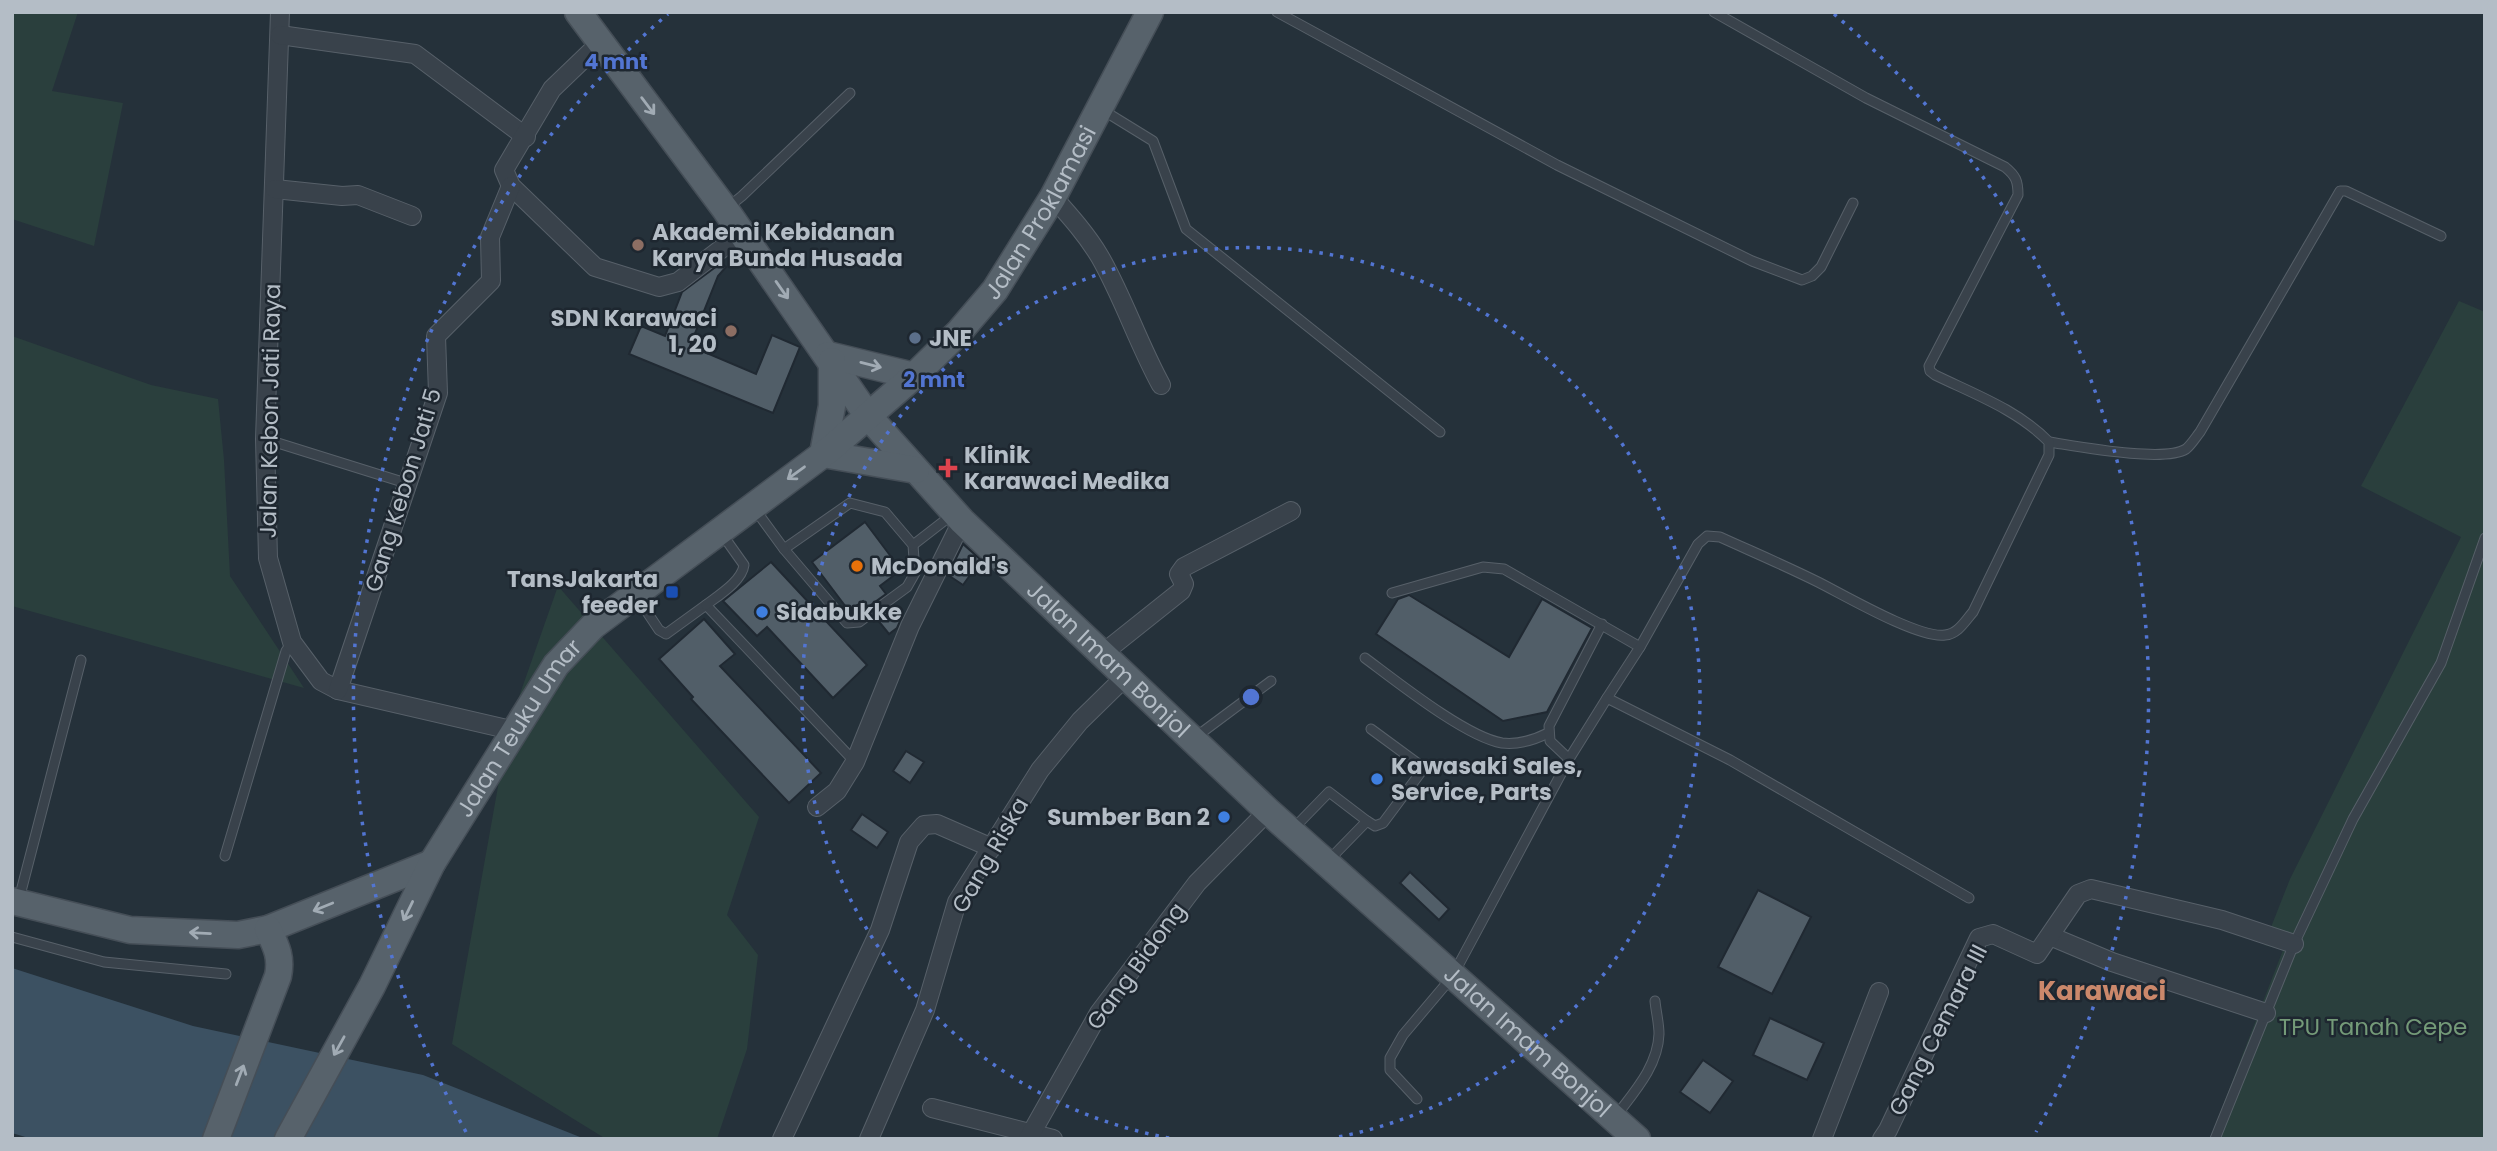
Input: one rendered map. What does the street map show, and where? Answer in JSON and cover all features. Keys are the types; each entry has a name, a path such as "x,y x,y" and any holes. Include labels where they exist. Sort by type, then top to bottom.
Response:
{"main road":[{"name":"Jalan Imam Bonjol","path":"578,12 725,209 869,416 958,517 1268,811 1637,1139"},
{"name":"Jalan Proklamasi","path":"869,416 960,331 995,290 1052,197 1150,12"},
{"path":"914,376 830,358 832,406 823,454 916,470"},
{"name":"Jalan Teuku Umar","path":"288,1139 372,986 432,863 556,665 593,626 823,454 869,416"},
{"path":"15,902 130,930 238,935 268,929 432,863"},
{"path":"216,1139 280,965 279,951 268,929"}],"street":[{"name":"Jalan Kebon Jati Raya","path":"280,12 265,439 268,558 292,642 321,681 338,690 515,731"},
{"path":"280,35 415,54 526,137 552,89 601,42"},
{"name":"Gang Kebon Jati 5","path":"338,690 438,393 436,336 491,281 490,237 511,186 504,170 526,137"},
{"path":"511,186 595,267 659,287 678,282 742,233"},
{"path":"275,189 342,196 358,195 412,216"},
{"path":"1052,197 1076,223 1102,260 1144,354 1161,384"},
{"path":"1102,653 1181,591 1184,584 1179,574 1184,567 1292,511"},
{"path":"817,807 837,791 855,762 958,517"},
{"name":"Gang Riska","path":"869,1139 925,1010 957,902 1040,770 1080,721 1125,677"},
{"name":"Gang Bidong","path":"1030,1136 1099,1013 1197,883 1268,811"},
{"path":"782,1139 880,930 909,842 924,825 936,824 992,848"},
{"name":"Gang Cemara III","path":"1882,1139 1979,938 1993,934 2037,954 2078,894 2091,889 2222,920 2294,944"},
{"path":"2050,936 2112,962 2266,1013"},
{"path":"1822,1139 1879,992"},
{"path":"932,1108 1030,1136 1053,1139"}],"lane":[{"path":"1277,12 1557,165 1752,261 1802,280 1812,276 1821,267 1853,203"},
{"path":"1714,12 1866,98 2005,167 2014,174 2018,181 2018,195 1929,366 1930,371 1936,375 1991,401 2034,427 2049,442 2112,451 2172,454 2188,448 2200,432 2340,191 2346,191 2441,236"},
{"path":"725,209 743,196 850,93"},
{"path":"1099,108 1153,141 1186,229 1440,432"},
{"path":"265,439 409,484"},
{"path":"1417,1099 1390,1070 1390,1058 1404,1035 1452,977 1569,759 1640,647 1698,544 1707,536 1720,537 1901,624 1938,636 1948,635 1960,628 1973,612 2049,455 2049,442"},
{"path":"752,505 784,549 847,623 859,622 907,587 915,573 913,545 884,512 850,503 784,549"},
{"path":"913,545 958,517"},
{"path":"635,594 659,630 666,634 706,605 740,577 744,570 744,565 719,530"},
{"path":"2215,1139 2294,944 2353,819 2441,663 2485,538"},
{"path":"1392,593 1483,567 1504,569 1640,647"},
{"path":"706,605 855,762"},
{"path":"1569,759 1550,741 1549,726 1602,624"},
{"path":"225,856 286,651 292,642"},
{"path":"1365,658 1413,694 1474,732 1502,743 1531,742 1549,733"},
{"path":"15,902 80,660"},
{"path":"1192,740 1270,681"},
{"path":"1607,698 1730,760 1969,898"},
{"path":"1291,832 1329,792 1375,826 1383,823 1424,768 1371,729"},
{"path":"1326,863 1367,821"},
{"path":"12,937 104,962 226,974"},
{"path":"1614,1120 1644,1078 1656,1053 1659,1034 1655,1001"}],"green space":[{"path":"12,12 78,12 52,91 123,103 94,246 12,219"},
{"name":"TPU Tanah Cepe","path":"2459,301 2485,312 2485,1139 2210,1139 2283,950 2264,945 2290,879 2461,537 2361,486"},
{"path":"12,336 151,385 218,399 230,576 304,688 12,606"},
{"path":"558,586 759,817 727,915 758,955 747,1049 717,1139 606,1139 452,1044 509,725"}],"water":[{"path":"12,968 193,1026 423,1075 585,1139 32,1139 12,1133"}],"building":[{"path":"721,263 726,267 718,276 690,346 756,374 772,335 800,347 773,413 629,354 641,326 665,336 682,292"},
{"name":"McDonald's","path":"865,522 901,570 880,586 886,594 868,607 863,601 849,611 812,562"},
{"path":"963,544 981,560 963,585 948,575"},
{"path":"771,562 867,665 833,698 767,627 757,636 723,601"},
{"path":"1409,595 1509,657 1542,599 1592,628 1547,712 1503,721 1376,634 1398,599"},
{"path":"892,607 901,619 897,628 889,634 876,618"},
{"path":"704,619 735,654 720,666 821,773 789,803 691,699 693,697 659,659"},
{"path":"906,751 924,762 910,783 893,771"},
{"path":"862,814 888,832 877,848 851,830"},
{"path":"1410,872 1449,909 1439,920 1400,883"},
{"path":"1758,890 1811,917 1772,994 1718,967"},
{"path":"1770,1018 1824,1043 1807,1080 1753,1055"},
{"path":"1703,1060 1733,1081 1710,1113 1680,1092"}],"place":[{"name":"Akademi Kebidanan Karya Bunda Husada","path":"638,245"},
{"name":"SDN Karawaci 1, 20","path":"731,331"},
{"name":"JNE","path":"915,338"},
{"name":"Klinik Karawaci Medika","path":"948,468"},
{"name":"McDonald's","path":"857,566"},
{"name":"TansJakarta feeder","path":"672,592"},
{"name":"Sidabukke","path":"762,612"},
{"name":"Kawasaki Sales, Service, Parts","path":"1377,779"},
{"name":"Sumber Ban 2","path":"1224,817"}],"district":[{"name":"Karawaci","path":"2102,991"}]}
